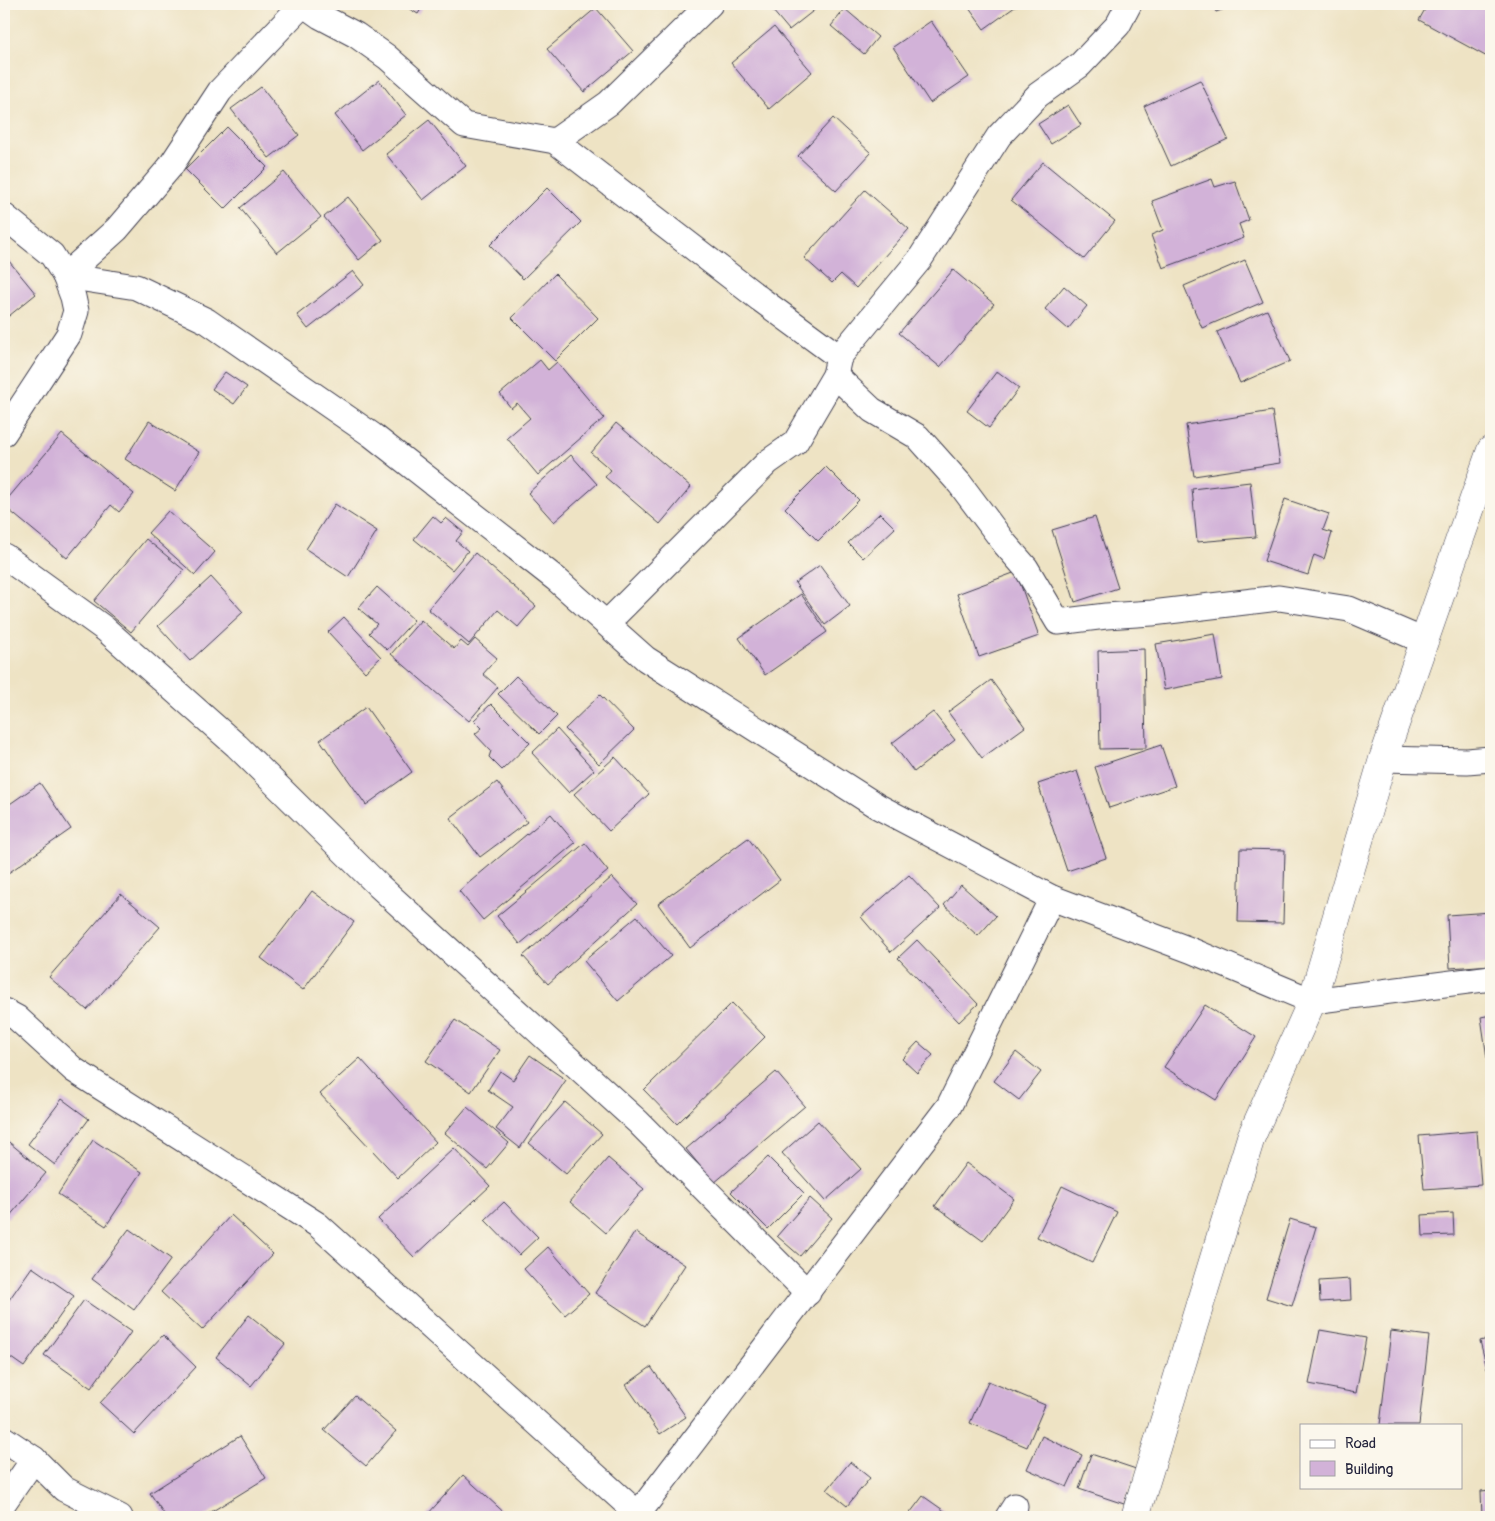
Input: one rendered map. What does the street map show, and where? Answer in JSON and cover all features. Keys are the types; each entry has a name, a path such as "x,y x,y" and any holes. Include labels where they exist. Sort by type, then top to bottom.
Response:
{"street":[{"path":"65,276 117,230 170,166 220,90 303,4 320,16 356,35 387,57 464,125 556,141 760,299 837,366 872,410 918,437 924,443 960,484 1005,544 1026,568 1058,622 1279,598 1349,609 1424,641"},
{"path":"556,141 609,103 710,4"},
{"path":"607,623 768,462 795,443 837,366 920,259 999,136 1038,95 1080,65 1118,25 1129,4"},
{"path":"4,216 52,256 65,276 76,311 69,334 4,432"},
{"path":"65,276 136,287 207,321 372,435 556,579 646,660 878,806 1052,898 1190,950 1312,1001 1491,978"},
{"path":"1135,1517 1251,1137 1312,1001 1383,759 1491,450"},
{"path":"4,556 104,628 237,746 379,886 638,1122 808,1293"},
{"path":"1383,759 1467,761 1491,759"},
{"path":"4,1011 17,1018 74,1070 318,1225 637,1516 949,1106 1052,898"},
{"path":"4,1439 34,1459 64,1489 120,1517"},
{"path":"4,1502 34,1459"}],"building":[{"path":"401,4 424,4 418,14"},
{"path":"767,4 822,4 789,30"},
{"path":"966,4 1019,4 984,29"},
{"path":"1213,4 1239,4 1216,12"},
{"path":"1428,4 1491,4 1491,59 1419,20"},
{"path":"596,8 633,51 584,92 547,49"},
{"path":"845,9 878,37 864,54 831,26"},
{"path":"931,21 969,77 930,103 893,47"},
{"path":"774,27 812,72 769,109 731,63"},
{"path":"379,80 406,115 362,150 335,115"},
{"path":"1200,80 1228,139 1171,166 1144,106"},
{"path":"261,87 299,135 269,158 231,109"},
{"path":"1068,105 1081,125 1051,144 1038,124"},
{"path":"833,118 871,153 836,191 798,156"},
{"path":"429,120 466,166 423,200 386,154"},
{"path":"227,127 267,167 225,209 185,169"},
{"path":"1043,162 1115,221 1084,259 1011,200"},
{"path":"284,172 321,217 277,253 240,208"},
{"path":"1212,179 1215,187 1235,181 1249,220 1239,224 1244,238 1163,268 1151,235 1163,230 1152,201"},
{"path":"547,188 581,222 523,279 490,245"},
{"path":"865,190 909,229 856,288 841,274 832,283 804,258"},
{"path":"348,197 383,240 359,260 324,217"},
{"path":"4,255 36,294 4,320"},
{"path":"1245,260 1263,302 1202,328 1184,286"},
{"path":"953,270 994,304 940,367 899,333"},
{"path":"353,271 364,285 308,329 297,315"},
{"path":"555,274 598,318 555,361 512,318"},
{"path":"1064,286 1087,306 1068,329 1045,309"},
{"path":"1267,310 1290,361 1240,383 1217,332"},
{"path":"540,360 548,370 557,362 604,418 538,475 507,438 530,418 517,403 511,408 500,394"},
{"path":"997,371 1019,388 989,428 967,411"},
{"path":"225,372 247,387 234,404 212,389"},
{"path":"1272,411 1280,463 1194,476 1186,425"},
{"path":"149,421 199,452 175,491 125,459"},
{"path":"616,423 691,487 660,524 605,477 611,470 591,453"},
{"path":"62,434 134,494 119,512 111,505 67,558 4,506 4,503"},
{"path":"571,455 597,484 554,522 528,493"},
{"path":"826,467 859,500 818,541 785,508"},
{"path":"1250,482 1256,537 1197,542 1192,489"},
{"path":"1285,499 1329,514 1323,530 1332,533 1324,559 1314,555 1308,575 1264,561"},
{"path":"335,504 377,531 348,577 306,549"},
{"path":"168,511 215,552 195,575 148,533"},
{"path":"880,513 895,528 863,558 848,543"},
{"path":"433,516 441,523 446,518 463,532 456,541 468,551 452,570 414,539"},
{"path":"1095,517 1118,588 1075,602 1052,530"},
{"path":"146,539 184,570 131,632 94,601"},
{"path":"475,553 536,606 518,627 498,610 469,644 428,609"},
{"path":"820,565 850,606 825,625 795,583"},
{"path":"1016,572 1039,636 979,657 957,594"},
{"path":"211,577 243,612 190,661 158,626"},
{"path":"377,587 414,620 387,650 369,633 377,624 358,608"},
{"path":"801,594 827,632 765,675 739,638"},
{"path":"344,617 381,657 365,672 328,632"},
{"path":"421,620 454,649 461,641 468,647 475,639 497,658 483,674 498,687 469,721 391,654"},
{"path":"1215,634 1222,679 1164,690 1156,644"},
{"path":"1144,649 1146,748 1100,749 1098,651"},
{"path":"516,676 557,716 539,734 498,694"},
{"path":"991,680 1025,727 982,758 948,712"},
{"path":"600,695 634,730 599,764 565,729"},
{"path":"491,704 530,743 502,770 489,757 491,751 475,734 482,728 474,720"},
{"path":"366,707 412,772 366,805 320,740"},
{"path":"933,712 955,740 914,772 892,743"},
{"path":"557,729 594,770 569,793 532,753"},
{"path":"1161,745 1175,786 1109,808 1095,767"},
{"path":"615,757 649,794 609,831 574,794"},
{"path":"1077,771 1106,858 1067,871 1038,784"},
{"path":"497,782 527,822 480,857 450,818"},
{"path":"40,783 71,829 4,876 4,808"},
{"path":"551,814 575,843 483,920 459,891"},
{"path":"748,838 780,880 690,948 658,904"},
{"path":"585,843 608,871 520,944 497,916"},
{"path":"1240,849 1285,850 1283,923 1238,922"},
{"path":"909,875 940,908 891,952 861,917"},
{"path":"612,877 637,904 548,984 523,956"},
{"path":"961,885 996,916 978,936 944,905"},
{"path":"312,891 354,922 303,990 261,958"},
{"path":"121,894 160,927 87,1010 49,977"},
{"path":"1491,912 1491,965 1450,968 1447,915"},
{"path":"637,916 671,956 618,1001 584,961"},
{"path":"917,940 978,1004 959,1022 898,958"},
{"path":"732,1003 765,1037 677,1124 644,1090"},
{"path":"1205,1005 1256,1037 1216,1100 1164,1067"},
{"path":"1491,1015 1491,1058 1487,1058 1481,1017"},
{"path":"455,1020 500,1050 471,1092 426,1061"},
{"path":"918,1042 933,1055 917,1073 902,1059"},
{"path":"1016,1052 1041,1072 1019,1100 994,1081"},
{"path":"530,1055 566,1080 520,1148 496,1129 513,1107 488,1090 500,1071 513,1080"},
{"path":"360,1058 436,1142 398,1178 320,1094"},
{"path":"776,1072 805,1106 714,1183 686,1149"},
{"path":"62,1099 89,1119 55,1165 28,1144"},
{"path":"565,1102 602,1134 566,1174 529,1143"},
{"path":"467,1107 509,1143 487,1169 445,1133"},
{"path":"818,1121 861,1169 825,1201 782,1153"},
{"path":"1477,1131 1481,1185 1424,1189 1419,1136"},
{"path":"4,1138 46,1173 8,1218 4,1215"},
{"path":"93,1140 142,1172 106,1226 58,1194"},
{"path":"454,1148 490,1186 414,1257 378,1219"},
{"path":"768,1157 804,1193 768,1229 731,1192"},
{"path":"608,1158 644,1189 606,1233 570,1202"},
{"path":"966,1163 1014,1199 983,1241 935,1206"},
{"path":"1062,1186 1117,1212 1092,1263 1037,1237"},
{"path":"810,1198 832,1218 800,1256 777,1236"},
{"path":"504,1202 538,1237 519,1255 485,1220"},
{"path":"1453,1213 1454,1235 1423,1236 1422,1215"},
{"path":"231,1215 273,1254 202,1330 161,1292"},
{"path":"1290,1219 1316,1227 1292,1306 1266,1298"},
{"path":"129,1229 171,1259 134,1310 92,1279"},
{"path":"635,1232 685,1265 645,1326 595,1293"},
{"path":"548,1247 589,1294 565,1315 524,1269"},
{"path":"32,1267 74,1296 24,1367 4,1353 4,1307"},
{"path":"1350,1279 1351,1300 1320,1302 1319,1281"},
{"path":"84,1300 131,1332 91,1388 44,1355"},
{"path":"249,1315 285,1344 251,1386 216,1357"},
{"path":"1320,1330 1366,1338 1356,1393 1309,1384"},
{"path":"1391,1331 1429,1336 1419,1424 1380,1424"},
{"path":"163,1335 196,1367 134,1434 100,1403"},
{"path":"1491,1338 1491,1384 1480,1341"},
{"path":"651,1367 686,1417 660,1434 626,1385"},
{"path":"988,1381 1045,1405 1027,1447 970,1423"},
{"path":"355,1396 396,1431 366,1466 324,1430"},
{"path":"240,1436 266,1478 203,1517 166,1517 150,1493"},
{"path":"1042,1436 1082,1455 1067,1487 1027,1469"},
{"path":"1091,1454 1136,1469 1124,1504 1079,1489"},
{"path":"850,1462 870,1478 847,1506 827,1490"},
{"path":"463,1475 509,1517 430,1517 427,1515"},
{"path":"1491,1490 1491,1517 1482,1517 1481,1491"},
{"path":"923,1496 953,1517 907,1517"}]}
